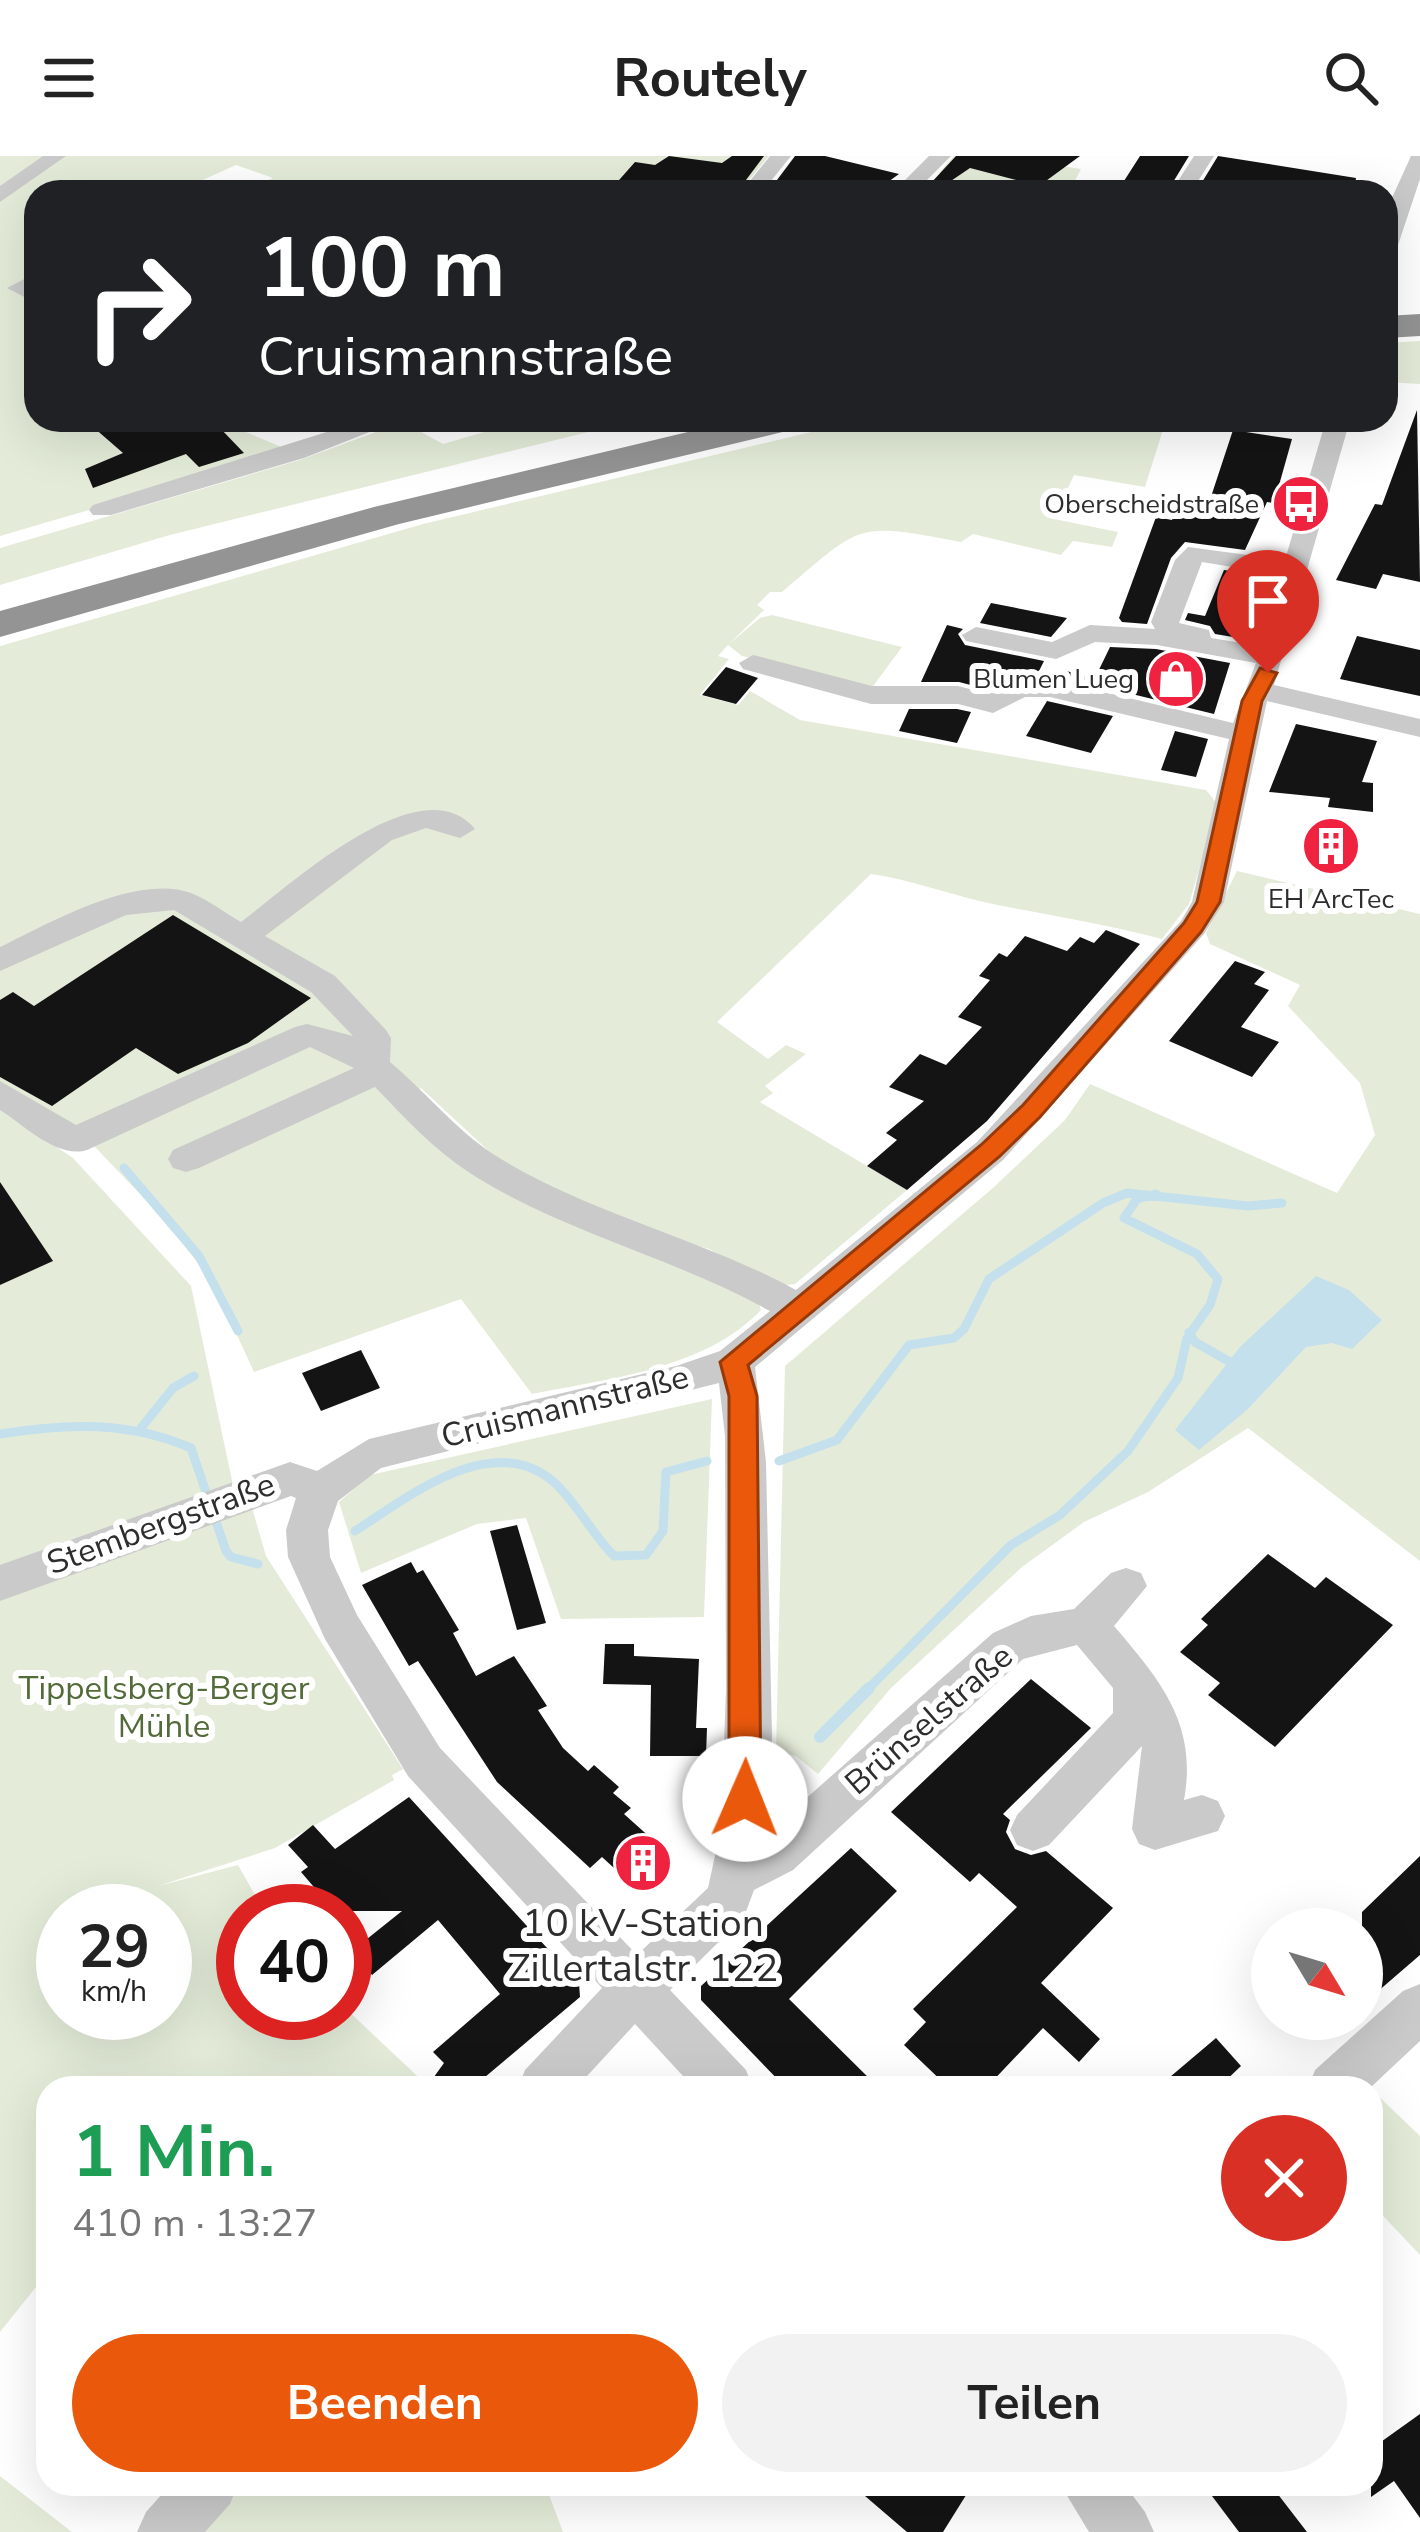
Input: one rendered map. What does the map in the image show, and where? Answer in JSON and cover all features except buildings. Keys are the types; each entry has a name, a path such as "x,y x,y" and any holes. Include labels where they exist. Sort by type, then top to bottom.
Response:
{"highway":[{"path":"0,603 335,509 654,432"},
{"path":"0,624 432,504 735,432"}],"street":[{"path":"0,196 56,156"},
{"path":"762,180 781,156"},
{"path":"916,180 941,156"},
{"path":"1398,210 1420,158"},
{"path":"102,510 354,432"},
{"name":"Cruismannstraße","path":"323,1489 369,1455 678,1381 734,1362 1031,1111 1193,927 1208,902 1244,734 1273,653 1335,432"},
{"path":"1273,653 1180,632 1165,622 1189,560 1197,553 1296,569"},
{"path":"976,635 1056,652 1090,633 1273,653"},
{"path":"753,663 871,695 958,695 993,704 1019,689 1050,688 1244,734"},
{"path":"1258,690 1420,728"},
{"path":"244,936 381,833 426,818 460,829"},
{"path":"0,960 77,923 158,895 182,901 322,984 374,1038 374,1068"},
{"path":"0,1093 74,1141 308,1035 344,1004"},
{"path":"308,1035 327,1036 374,1068 450,1141 510,1181 558,1207 707,1261 799,1309"},
{"path":"186,1160 374,1068"},
{"path":"734,1362 743,1396 745,1525 746,1773 739,1874"},
{"name":"Stembergstraße","path":"0,1583 290,1478 323,1489"},
{"path":"323,1489 307,1530 309,1557 340,1626 414,1746 717,2076"},
{"path":"1126,1586 1086,1625 1160,1714 1168,1747 1155,1828 1202,1816"},
{"name":"Brünselstraße","path":"554,2076 635,1988 727,1901 739,1874 776,1855 1008,1646 1031,1635 1086,1625"},
{"path":"1033,1830 1120,1742 1136,1716 1135,1684"},
{"path":"1346,2076 1420,2008"},
{"path":"166,2532 199,2496"},
{"path":"1097,2496 1125,2532"}],"green space":[{"path":"0,156 769,156 749,180 269,180 273,178 236,165 203,180 24,180 24,432 246,432 291,451 0,536"},
{"path":"954,156 999,156 1081,169 1075,180 952,180 939,173"},
{"path":"1420,341 1420,384 1398,383 1398,342"},
{"path":"376,432 421,432 443,444 484,432 588,432 170,535 0,585 0,548 300,460"},
{"path":"811,432 1162,432 1145,487 1074,475 1054,519 1118,532 1112,547 1073,541 1061,555 973,534 961,542 900,532 862,534 829,552 782,592 770,592 757,605 764,610 729,644 760,618 772,615 902,647 871,689 742,656 728,645 718,656 729,659 700,695 738,705 750,691 800,720 1206,790 1218,805 1189,904 1162,939 871,874 717,1022 768,1059 786,1045 806,1054 765,1086 773,1093 760,1102 907,1190 795,1284 779,1286 709,1249 576,1208 493,1155 421,1088 394,1102 432,1138 519,1194 758,1300 761,1310 738,1330 684,1359 532,1394 461,1299 254,1372 213,1283 163,1218 94,1146 0,1086 0,646 423,524"},
{"path":"1237,871 1420,914 1420,1561 1248,1428 1148,1492 1084,1522 1022,1567 891,1688 818,1774 796,1756 776,1752 785,1366 994,1187 1065,1120 1090,1084 1337,1193 1375,1135 1360,1083 1288,1006 1300,985 1210,944 1206,933"},
{"path":"0,1109 73,1158 191,1286 234,1490 0,1576"},
{"path":"712,1399 704,1617 561,1619 526,1518 477,1524 361,1573 339,1502 370,1475"},
{"name":"Tippelsberg-Berger Mühle","path":"251,1504 266,1556 403,1769 392,1775 394,1780 275,1848 164,1884 36,1884 36,2040 192,2040 192,1884 166,1884 238,1865 249,1884 216,1884 216,2040 372,2040 372,2033 417,2076 36,2076 36,2287 0,2332 0,1596"},
{"path":"1383,2101 1420,2136 1420,2255 1383,2216"},
{"path":"0,2476 72,2532 0,2532"},
{"path":"228,2496 550,2496 563,2532 199,2532"}],"water":[{"path":"1316,1276 1349,1290 1382,1320 1352,1349 1332,1343 1306,1347 1248,1409 1199,1450 1175,1430 1240,1347"}],"waterway":[{"path":"124,1168 199,1256 238,1331"},
{"path":"779,1461 837,1440 909,1345 954,1338 964,1329 989,1279 1103,1203 1127,1193 1150,1196"},
{"path":"1150,1196 1156,1194"},
{"path":"1150,1196 1248,1206 1282,1203"},
{"path":"1150,1196 1137,1199 1124,1218 1197,1254 1218,1279 1210,1305 1190,1334"},
{"path":"866,1691 1011,1545 1060,1515 1128,1451 1178,1378 1190,1334"},
{"path":"1190,1334 1195,1342 1230,1362"},
{"path":"141,1428 173,1388 194,1376"},
{"path":"0,1434 97,1427 144,1433 191,1448 226,1551 231,1557 258,1564"},
{"path":"355,1531 452,1473 506,1463 532,1468 556,1484 614,1556 646,1555 663,1531 666,1472 707,1461"},
{"path":"866,1691 869,1688"},
{"path":"820,1737 866,1691"}],"place":[{"name":"Oberscheidstraße","path":"1301,504"},
{"name":"Blumen Lueg","path":"1176,679"},
{"name":"EH ArcTec","path":"1331,846"},
{"name":"10 kV-Station Zillertalstr. 122","path":"643,1863"}],"route":[{"path":"745,1799 743,1396 734,1362 990,1151 1110,1024 1193,927 1208,902 1252,701 1268,673"}]}
